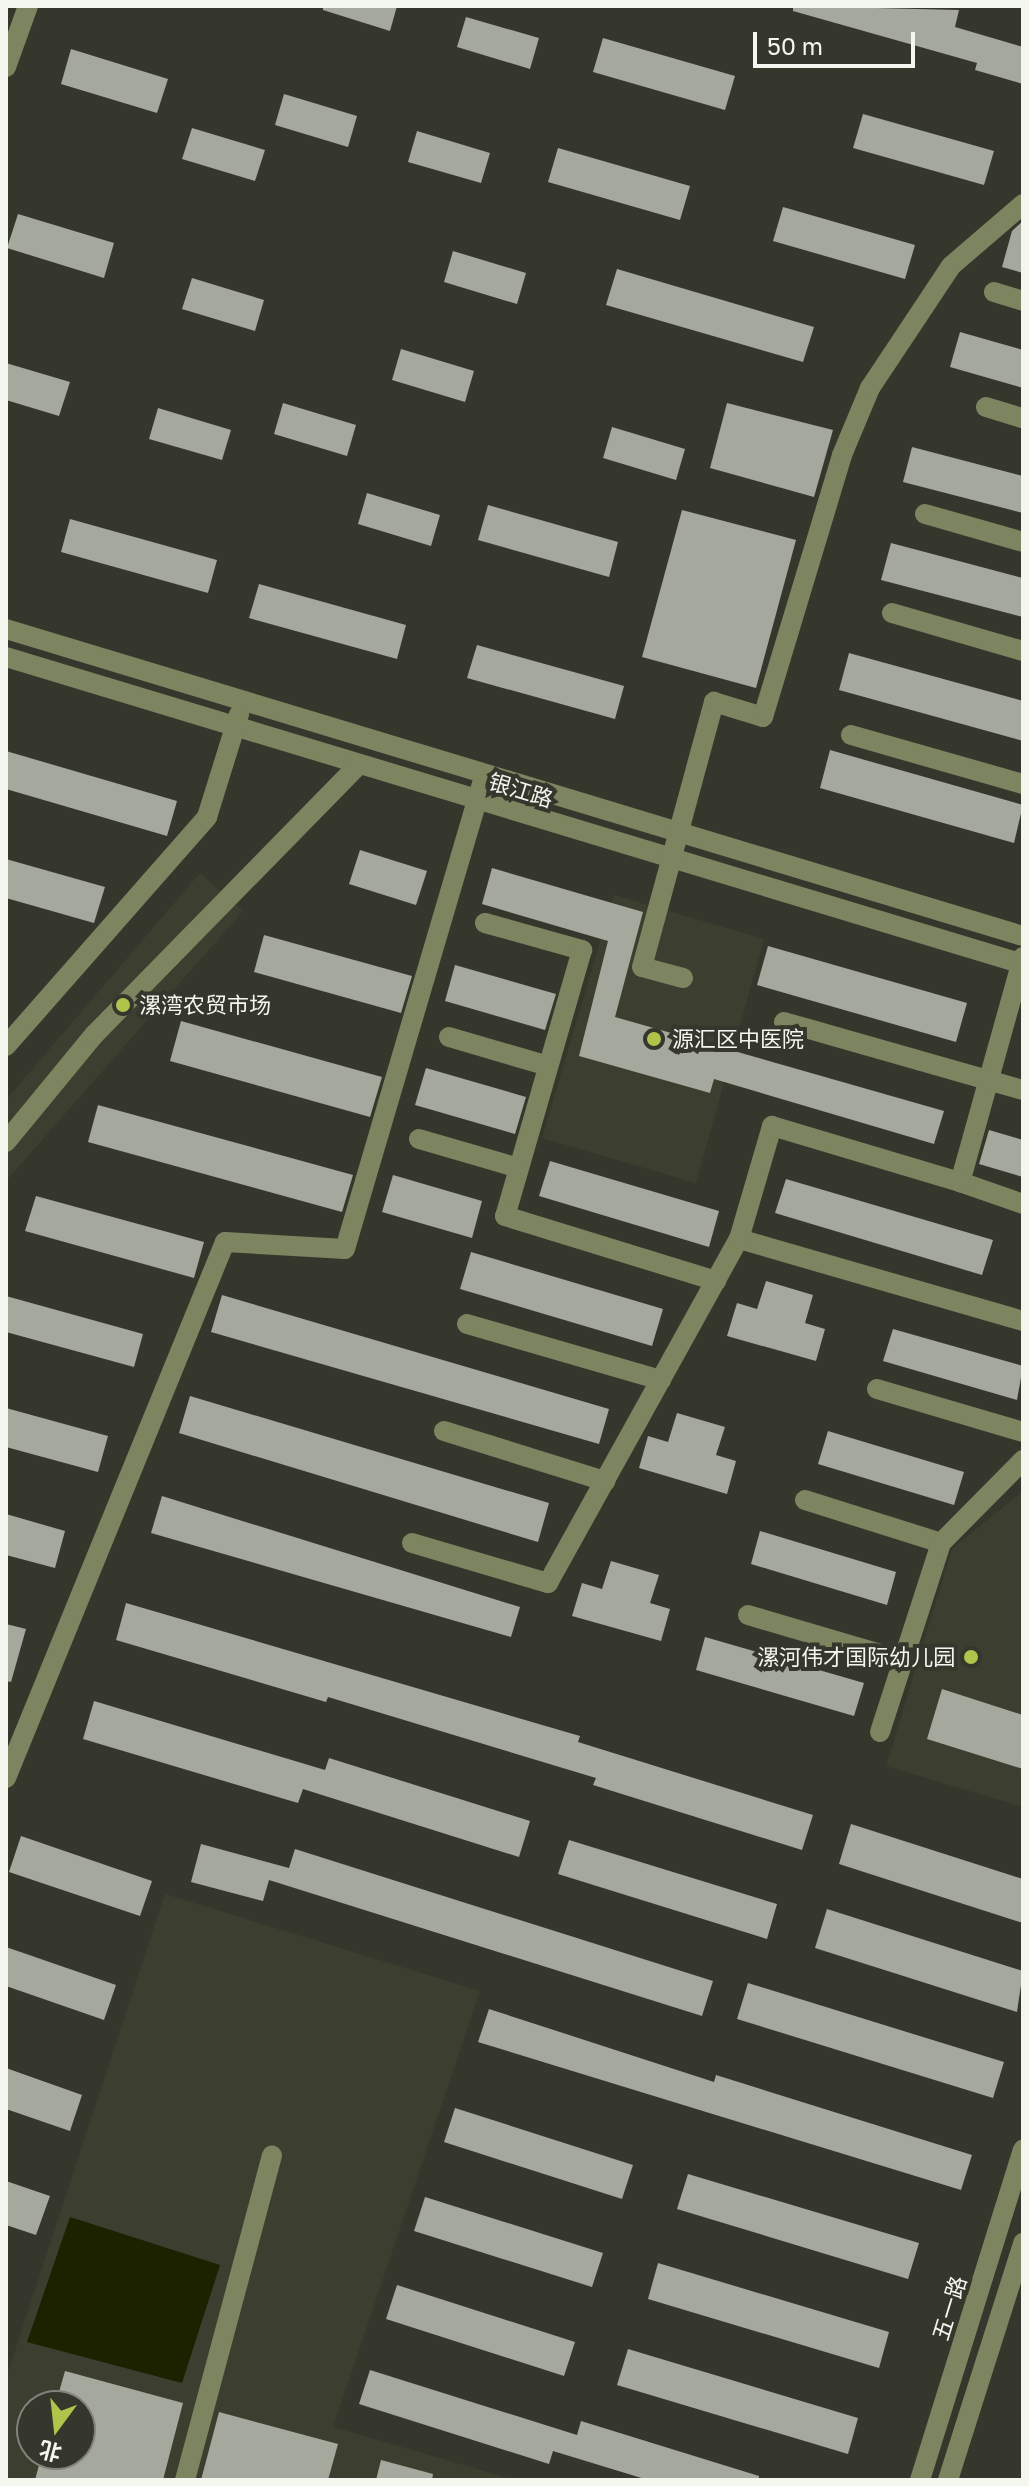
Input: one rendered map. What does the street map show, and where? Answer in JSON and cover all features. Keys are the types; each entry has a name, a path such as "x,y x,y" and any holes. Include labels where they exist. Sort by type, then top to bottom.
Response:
{"street":[{"path":"6,67 28,6"},
{"path":"683,978 642,967 714,702 763,717 842,455 870,388 951,266 1023,204"},
{"path":"994,292 1023,301"},
{"path":"986,407 1023,418"},
{"path":"925,514 1023,542"},
{"path":"892,613 1023,651"},
{"name":"银江路","path":"6,629 484,776 1023,936"},
{"name":"银江路","path":"6,657 671,860 1022,961"},
{"path":"6,1046 207,817 242,702"},
{"path":"851,735 1023,784"},
{"path":"6,1142 94,1035 358,765"},
{"path":"6,1778 225,1242 345,1249 484,776"},
{"path":"485,923 582,950 505,1216 716,1281"},
{"path":"960,1182 1022,961"},
{"path":"784,1022 1023,1090"},
{"path":"449,1037 548,1066"},
{"path":"412,1543 548,1583 739,1239 772,1126 1023,1204"},
{"path":"419,1139 519,1168"},
{"path":"739,1239 1023,1321"},
{"path":"467,1324 661,1380"},
{"path":"877,1389 1023,1432"},
{"path":"444,1431 605,1481"},
{"path":"880,1732 941,1543 1023,1460"},
{"path":"805,1500 941,1543"},
{"path":"748,1615 904,1661"},
{"name":"五一路","path":"920,2480 1023,2150"},
{"path":"185,2480 272,2155"},
{"path":"948,2480 1023,2243"}],"shaded area":[{"name":"漯湾农贸市场","path":"200,873 243,911 6,1181 6,1100"},
{"name":"源汇区中医院","path":"614,895 764,939 696,1183 542,1138"},
{"name":"漯河伟才国际幼儿园","path":"1023,1491 1023,1807 886,1766 952,1549"},
{"path":"165,1894 480,1991 333,2427 515,2480 6,2480 6,2378"},
{"path":"70,2217 220,2265 182,2383 27,2342"}],"building":[{"path":"323,6 397,6 390,31 323,10"},
{"path":"793,6 959,10 955,27 1023,47 1023,84 975,70 977,63 793,11"},
{"path":"466,17 539,38 530,69 457,47"},
{"path":"603,38 735,76 725,110 593,72"},
{"path":"71,49 168,79 157,113 61,84"},
{"path":"284,94 357,116 348,147 275,125"},
{"path":"863,114 994,151 984,185 853,148"},
{"path":"192,128 265,150 255,181 182,159"},
{"path":"417,131 490,153 481,183 408,162"},
{"path":"558,148 690,186 680,220 548,182"},
{"path":"783,207 915,245 905,279 773,241"},
{"path":"18,214 114,243 104,278 7,248"},
{"path":"1023,221 1023,273 1002,267 1012,231"},
{"path":"453,251 526,273 517,304 444,282"},
{"path":"617,269 814,327 803,362 606,305"},
{"path":"192,278 264,300 255,331 182,309"},
{"path":"960,332 1023,350 1023,388 950,367"},
{"path":"401,349 474,371 465,402 392,380"},
{"path":"6,363 70,382 59,416 6,400"},
{"path":"283,403 356,425 347,456 274,434"},
{"path":"727,403 833,430 814,497 710,468"},
{"path":"158,408 231,430 222,460 149,439"},
{"path":"612,427 685,449 676,480 603,458"},
{"path":"912,447 1023,476 1023,513 903,482"},
{"path":"367,493 440,515 431,546 358,524"},
{"path":"488,505 618,542 609,577 478,540"},
{"path":"682,510 796,540 756,688 642,657"},
{"path":"70,519 217,560 208,593 61,552"},
{"path":"891,543 1023,578 1023,617 881,580"},
{"path":"259,584 406,625 397,659 249,618"},
{"path":"477,645 624,686 615,719 467,678"},
{"path":"849,653 1023,701 1023,741 839,690"},
{"path":"830,750 1023,805 1014,843 820,788"},
{"path":"6,751 177,801 167,836 6,789"},
{"path":"360,850 427,871 416,905 349,884"},
{"path":"6,859 105,887 94,923 6,898"},
{"path":"492,868 643,912 615,1017 944,1111 934,1144 714,1079 710,1093 579,1056 608,941 482,904"},
{"path":"264,935 412,976 401,1013 254,972"},
{"path":"768,946 967,1003 956,1042 757,985"},
{"path":"455,965 556,994 545,1030 445,1001"},
{"path":"181,1021 382,1077 370,1117 170,1061"},
{"path":"426,1068 526,1097 515,1134 415,1105"},
{"path":"98,1105 353,1175 342,1212 88,1142"},
{"path":"989,1130 1023,1140 1023,1177 979,1164"},
{"path":"550,1161 719,1211 709,1247 539,1196"},
{"path":"393,1175 482,1201 472,1238 382,1212"},
{"path":"786,1179 993,1240 982,1275 775,1213"},
{"path":"36,1196 204,1242 194,1278 25,1231"},
{"path":"471,1252 663,1309 652,1346 460,1289"},
{"path":"766,1281 813,1295 805,1323 825,1329 816,1361 727,1336 737,1303 757,1309"},
{"path":"222,1295 609,1409 599,1444 211,1332"},
{"path":"6,1296 143,1334 134,1367 6,1332"},
{"path":"893,1329 1023,1366 1017,1400 883,1361"},
{"path":"190,1396 549,1503 538,1542 179,1433"},
{"path":"6,1408 108,1436 98,1472 6,1447"},
{"path":"677,1413 725,1427 716,1455 736,1461 727,1494 639,1468 648,1436 668,1442"},
{"path":"828,1431 964,1472 954,1505 818,1464"},
{"path":"162,1496 520,1607 511,1637 151,1533"},
{"path":"6,1514 65,1531 55,1568 6,1555"},
{"path":"760,1531 896,1572 887,1605 751,1564"},
{"path":"611,1561 659,1575 650,1603 670,1609 661,1641 572,1616 582,1583 602,1589"},
{"path":"126,1603 580,1736 578,1742 813,1815 802,1850 593,1785 596,1778 328,1697 326,1702 116,1640"},
{"path":"6,1624 26,1629 11,1682 6,1681"},
{"path":"705,1637 864,1683 854,1716 696,1670"},
{"path":"942,1689 1023,1715 1023,1769 927,1739"},
{"path":"94,1701 325,1770 329,1758 530,1821 519,1857 303,1789 298,1803 83,1739"},
{"path":"851,1824 1023,1879 1023,1923 839,1864"},
{"path":"21,1836 152,1881 140,1916 9,1872"},
{"path":"569,1840 777,1904 767,1939 558,1874"},
{"path":"201,1844 289,1868 295,1849 713,1981 702,2016 269,1880 263,1901 191,1882"},
{"path":"827,1909 1023,1971 1017,2012 815,1948"},
{"path":"6,1947 116,1985 104,2020 6,1986"},
{"path":"748,1983 1004,2062 993,2098 737,2019"},
{"path":"489,2009 714,2082 716,2075 972,2155 961,2190 478,2042"},
{"path":"6,2068 82,2095 70,2131 6,2109"},
{"path":"455,2108 633,2165 622,2199 444,2142"},
{"path":"688,2174 919,2243 908,2279 677,2209"},
{"path":"6,2181 50,2196 36,2235 6,2225"},
{"path":"425,2197 603,2253 592,2287 414,2231"},
{"path":"658,2263 889,2332 879,2368 648,2299"},
{"path":"397,2285 575,2342 564,2376 386,2319"},
{"path":"628,2349 858,2418 848,2454 617,2385"},
{"path":"370,2370 577,2435 581,2421 759,2476 759,2480 648,2480 553,2451 549,2464 359,2404"},
{"path":"65,2371 183,2403 163,2480 35,2480 38,2470 96,2470 96,2390 60,2390"},
{"path":"219,2412 338,2444 328,2480 201,2480"},
{"path":"381,2460 433,2474 432,2480 376,2480"}],"place":[{"name":"漯湾农贸市场","path":"123,1005"},
{"name":"源汇区中医院","path":"654,1039"},
{"name":"漯河伟才国际幼儿园","path":"971,1657"}]}
